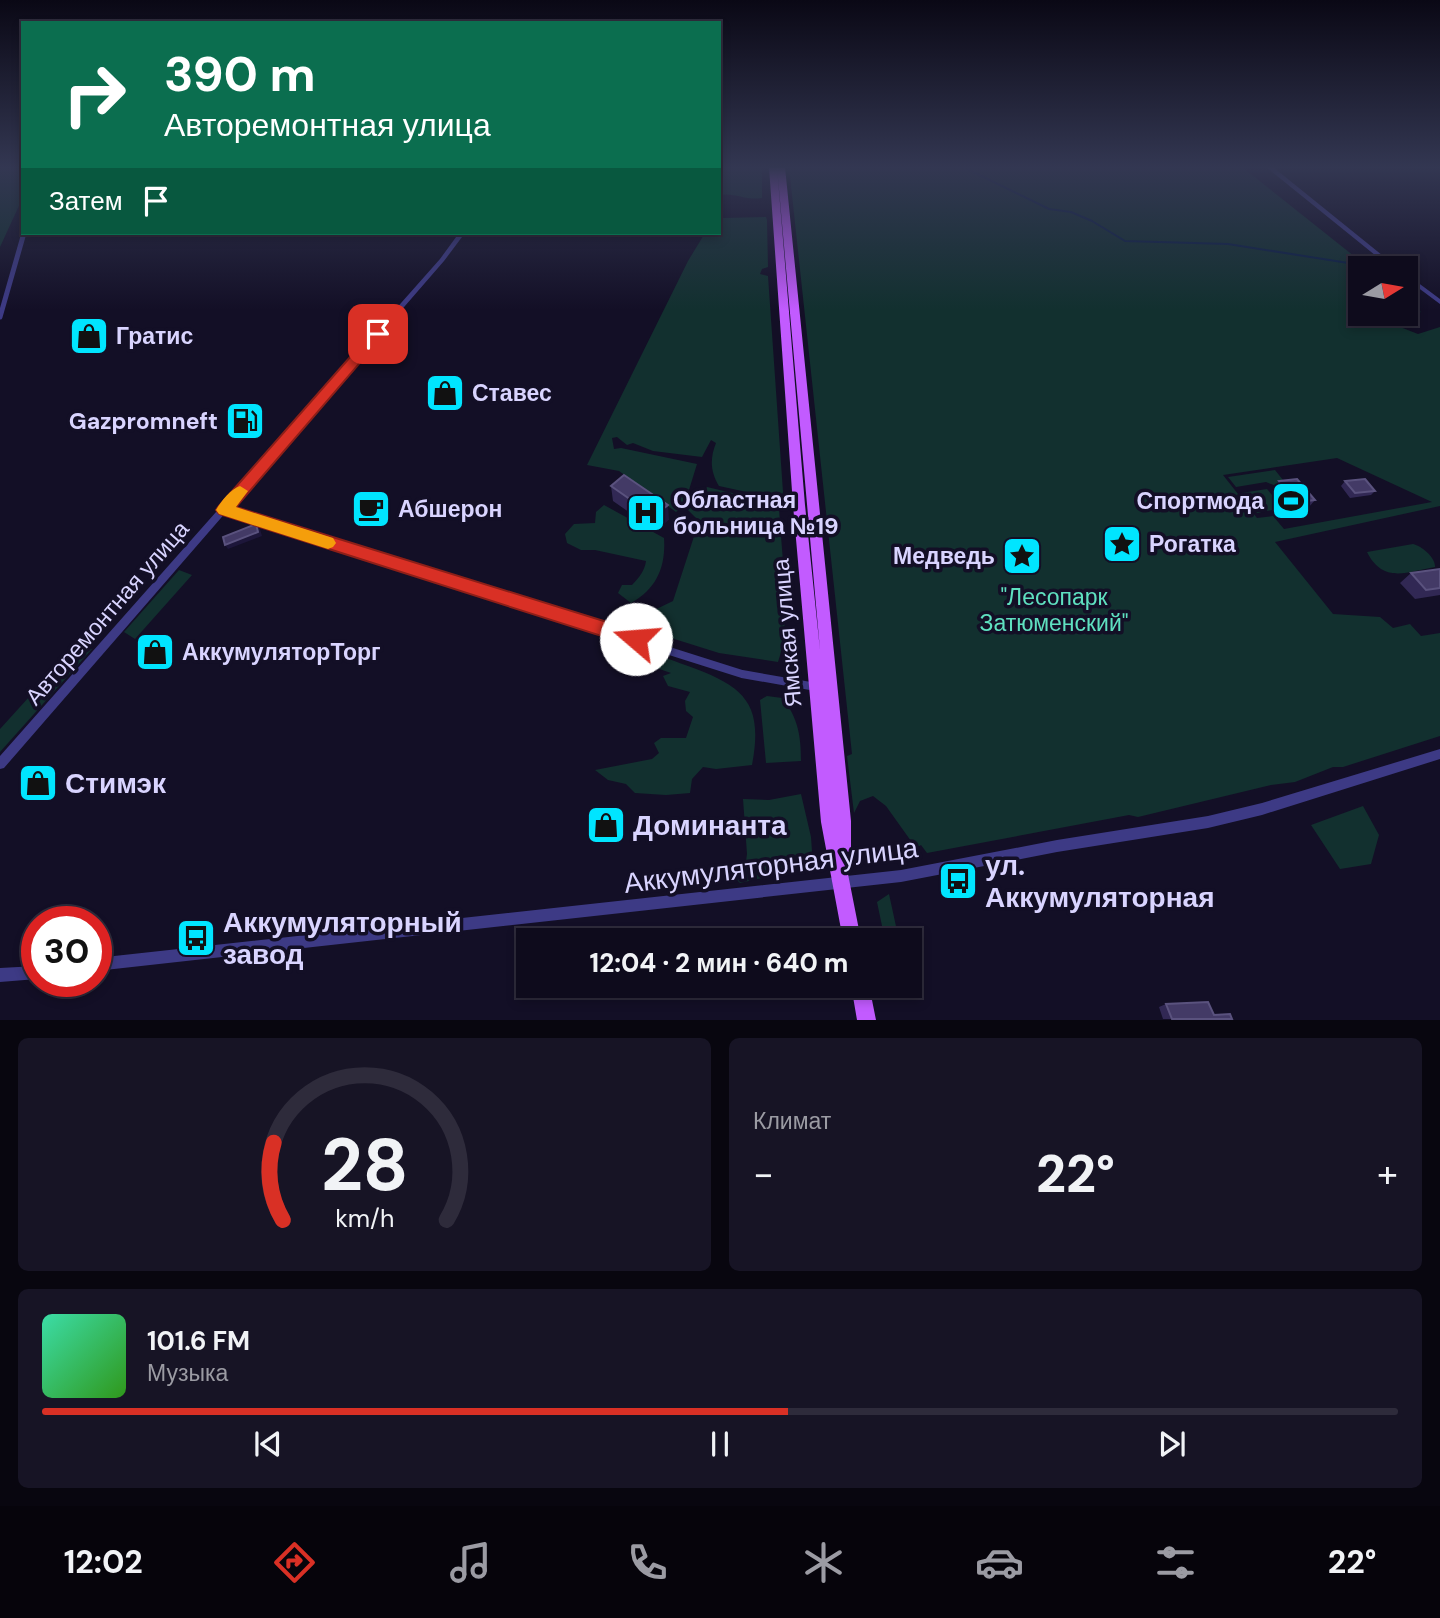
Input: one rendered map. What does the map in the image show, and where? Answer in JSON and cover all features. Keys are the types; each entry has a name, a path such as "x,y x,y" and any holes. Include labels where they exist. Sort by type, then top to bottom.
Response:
{"main road":[{"name":"Ямская улица","path":"778,215 844,821 842,884"},
{"name":"Ямская улица","path":"784,215 816,687 829,822 850,928"},
{"path":"863,998 867,1020"}],"street":[{"path":"1328,215 1380,256"},
{"path":"0,317 23,235"},
{"name":"Авторемонтная улица","path":"0,764 442,260 461,235"},
{"path":"1418,285 1440,302"},
{"path":"224,510 742,674 816,687"},
{"name":"Аккумуляторная улица","path":"112,963 842,884 1208,821 1262,809 1440,754"},
{"path":"0,975 21,973"}],"green space":[{"path":"0,215 15,215 0,247"},
{"name":"\"Лесопарк Затюменский\"","path":"794,215 1302,215 1354,256 1348,256 1348,326 1398,326 1418,334 1440,327 1440,506 1275,542 1333,614 1380,617 1393,628 1410,624 1421,636 1440,633 1440,736 1343,767 1333,767 1295,782 1271,785 1138,817 1129,815 927,853 921,845 916,848 886,806 873,796 860,801 854,813 847,756 852,754","holes":["1337,458 1432,502 1284,529 1273,516 1257,518 1223,475"]},
{"path":"721,216 766,217 768,267 762,269 760,274 768,276 783,492 781,499 719,486 712,464 716,443 711,440 702,457 653,451 633,443 627,445 617,437 612,438 614,449 621,448 697,464 684,506 676,512 619,471 587,465 688,261 704,235 721,235"},
{"path":"1275,470 1287,485 1276,486 1266,482 1236,487 1228,477"},
{"path":"707,487 774,503 779,507 785,607 778,662 719,653 633,626 640,617 673,601 699,521 688,510"},
{"path":"1267,489 1283,508 1257,513 1241,493"},
{"path":"604,505 664,538 663,558 658,576 647,591 631,603 618,593 622,585 632,585 637,580 646,561 595,550 581,550 567,543 565,534 574,524 595,523 596,512"},
{"path":"1413,544 1428,553 1435,567 1405,573 1388,572 1380,569 1367,552"},
{"path":"179,570 192,575 135,639 124,632"},
{"path":"78,643 92,649 0,752 0,729"},
{"path":"630,648 707,673 736,690 752,711 755,743 752,765 716,769 703,767 692,779 690,793 666,795 635,793 626,784 608,780 595,770 652,759 659,753 654,743 661,738 686,738 693,717 686,711 685,701 690,692 668,686 663,676 671,673 630,659"},
{"path":"767,696 782,698 792,712 799,735 801,761 766,763 760,700"},
{"path":"801,794 811,837 813,866 740,883 736,872 745,869 747,854 743,799 769,800"},
{"path":"1363,806 1379,835 1371,864 1340,869 1311,825"},
{"path":"889,894 896,928 882,928 877,902"}],"building":[{"path":"235,412 260,418 255,424 228,419"},
{"path":"624,475 668,505 654,516 611,486"},
{"path":"1297,479 1315,500 1292,503 1280,489 1285,488 1279,481"},
{"path":"1365,479 1375,491 1355,493 1345,481"},
{"path":"256,524 258,532 225,545 223,537"},
{"path":"1440,569 1440,588 1426,590 1411,573"},
{"path":"1208,1002 1214,1015 1230,1014 1232,1019 1172,1019 1166,1004"}],"waterway":[{"path":"1077,215 1125,241 1228,244 1348,263"}],"slow traffic":[{"path":"240,491 224,510 328,543"}],"place":[{"name":"Гратис","path":"89,336"},
{"name":"Ставес","path":"445,393"},
{"name":"Gazpromneft","path":"245,421"},
{"name":"Спортмода","path":"1291,501"},
{"name":"Абшерон","path":"371,509"},
{"name":"Областная больница №19","path":"646,513"},
{"name":"Рогатка","path":"1122,544"},
{"name":"Медведь","path":"1022,556"},
{"name":"АккумуляторТорг","path":"155,652"},
{"name":"Стимэк","path":"38,783"},
{"name":"Доминанта","path":"606,825"},
{"name":"ул. Аккумуляторная","path":"958,881"},
{"name":"Аккумуляторный завод","path":"196,938"}],"route":[{"path":"378,334 224,510 636,639"}]}
